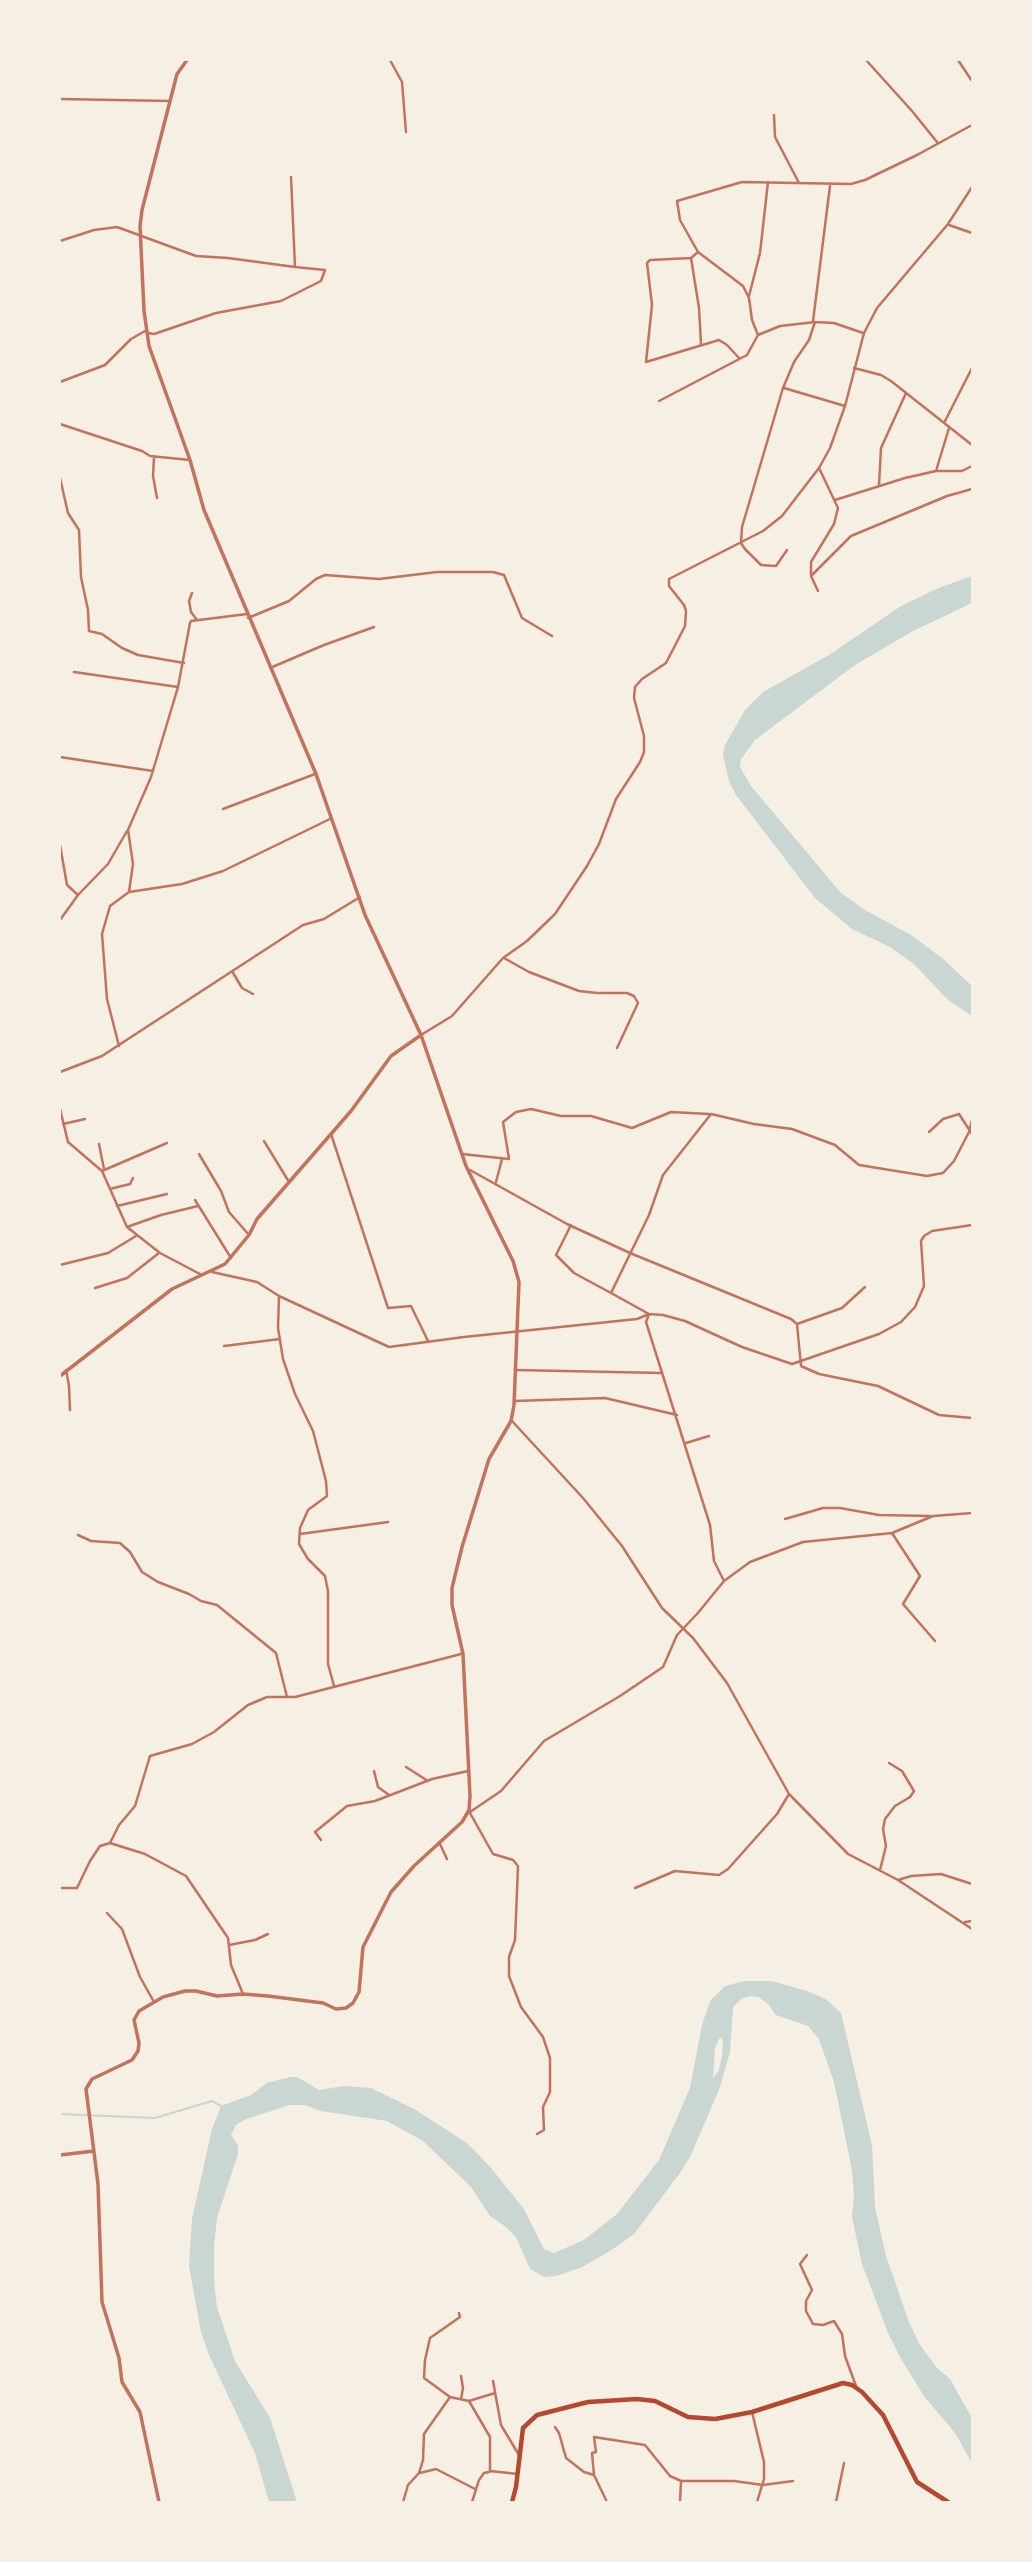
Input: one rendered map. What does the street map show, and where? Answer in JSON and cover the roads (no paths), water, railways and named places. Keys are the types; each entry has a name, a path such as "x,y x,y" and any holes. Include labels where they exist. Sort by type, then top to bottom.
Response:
{"main road":[{"path":"512,2502 523,2428 537,2415 588,2402 647,2399 688,2417 725,2417 752,2412 838,2384 847,2384 858,2389 888,2421 917,2482 948,2502"}],"street":[{"path":"187,60 177,74 142,210 140,235 149,346 190,460 204,510 316,774 365,915 421,1035 466,1166 571,1225 797,1324 842,1308 865,1287"},
{"path":"390,60 402,82 405,132"},
{"path":"866,60 937,142"},
{"path":"958,60 972,80"},
{"path":"60,99 170,101"},
{"path":"774,115 775,137 799,183"},
{"path":"749,298 737,281 698,251 680,220 677,201 742,182 830,186 850,184 865,180 972,125"},
{"path":"291,177 295,267"},
{"path":"758,335 752,320 749,298 760,253 768,182"},
{"path":"787,550 779,564 766,567 754,560 741,543 744,519 783,388 794,362 811,335 830,186"},
{"path":"60,1376 172,1289 212,1272 231,1258 250,1235 257,1219 351,1111 391,1056 452,1016 502,958 527,941 555,914 587,866 617,799 644,752 644,736 634,698 635,687 666,663 687,618 684,605 669,586 669,579 774,525 820,468 834,439 864,333 886,295 948,225 972,187"},
{"path":"948,225 972,233"},
{"path":"60,241 94,230 117,227 196,256 325,270 321,281 281,301 216,313 154,334 147,332 131,340 104,365 60,382"},
{"path":"698,251 691,257 650,260 647,263 652,305 646,362 719,340 739,358"},
{"path":"691,257 701,345"},
{"path":"659,401 750,352 758,335 780,326 814,322 834,323 864,333"},
{"path":"853,368 881,375 972,445"},
{"path":"944,423 972,368"},
{"path":"783,388 845,405"},
{"path":"879,485 881,448 906,392"},
{"path":"60,424 154,457 190,460"},
{"path":"936,471 949,428"},
{"path":"154,457 153,476 157,498"},
{"path":"835,500 879,485 936,471 962,471 972,466"},
{"path":"818,591 810,569 813,556 838,516 835,500 820,468"},
{"path":"60,478 65,503 79,530 81,578 88,610 89,631 102,634 122,649 138,655 184,663"},
{"path":"811,576 851,536 936,500 972,489"},
{"path":"60,503 65,503"},
{"path":"60,920 78,895 107,864 128,830 153,771 178,687 191,621 248,616 282,605 325,575 379,579 437,572 493,572 504,575 522,618 552,636"},
{"path":"192,593 189,601 191,612 197,620"},
{"path":"270,668 374,627"},
{"path":"74,672 178,687"},
{"path":"60,757 153,771"},
{"path":"223,809 316,774"},
{"path":"119,1046 107,999 102,934 110,906 130,892 182,884 223,871 332,818"},
{"path":"128,830 133,864 130,892"},
{"path":"60,845 66,885 78,895"},
{"path":"60,1072 85,1065 119,1046 303,925 324,919 360,897"},
{"path":"502,958 529,972 579,991 627,993 634,996 639,1003 618,1048"},
{"path":"232,971 242,988 253,994"},
{"path":"60,1109 68,1142 103,1170"},
{"path":"462,1154 509,1159 503,1122 516,1112 531,1109 561,1116 591,1116 632,1128 671,1112 711,1114 792,1129 835,1145 859,1165 927,1176 943,1173 954,1161 972,1120"},
{"path":"611,1293 649,1215 663,1175 711,1114"},
{"path":"929,1132 943,1119 959,1114 972,1134"},
{"path":"63,1124 85,1119"},
{"path":"331,1134 388,1308 411,1307 428,1342"},
{"path":"264,1141 289,1182"},
{"path":"103,1170 167,1143"},
{"path":"99,1144 103,1170 127,1227 160,1253 202,1275"},
{"path":"199,1154 221,1191 229,1212 250,1235"},
{"path":"496,1184 502,1159"},
{"path":"470,1170 513,1261 519,1282 511,1421 489,1459 462,1547 452,1588 452,1605 463,1654 469,1811 493,1854 513,1860 518,1867 515,1940 509,1957 509,1976 521,2007 543,2037 550,2058 550,2092 543,2107 544,2130 537,2134"},
{"path":"110,1189 130,1184 133,1178"},
{"path":"117,1206 167,1194"},
{"path":"195,1200 231,1258"},
{"path":"127,1227 198,1206"},
{"path":"571,1225 556,1255 574,1273 649,1314 685,1321 792,1364 879,1334 901,1322 915,1307 924,1286 921,1241 924,1236 932,1231 972,1225"},
{"path":"60,1265 108,1254 136,1236"},
{"path":"95,1287 127,1278 160,1253"},
{"path":"212,1272 257,1282 279,1296 390,1348 637,1319 649,1314"},
{"path":"279,1296 283,1359 295,1394 313,1431 326,1481 327,1496 308,1510 300,1528 299,1544 302,1552 325,1576 328,1591 328,1664 334,1687"},
{"path":"649,1314 646,1322 710,1525 714,1560 724,1581"},
{"path":"797,1324 801,1366 819,1374 878,1386 939,1415 972,1418"},
{"path":"224,1346 280,1339"},
{"path":"65,1370 70,1410"},
{"path":"515,1370 663,1373"},
{"path":"514,1401 605,1398 677,1415"},
{"path":"511,1421 583,1498 622,1546 662,1608 683,1628 727,1683 789,1794 848,1854 898,1880 972,1929"},
{"path":"686,1443 709,1436"},
{"path":"785,1519 808,1511 840,1508 879,1515 933,1516 972,1513"},
{"path":"159,2502 140,2412 122,2382 119,2358 102,2302 98,2184 86,2103 86,2090 92,2079 132,2060 139,2043 134,2020 139,2011 154,2002 185,1991 217,1996 243,1994 323,2003 337,2009 346,2008 353,2003 359,1992 363,1947 369,1931 391,1892 462,1822 469,1811 501,1791 544,1741 663,1667 677,1635 724,1581 760,1557 803,1542 892,1534 933,1516"},
{"path":"300,1534 388,1522"},
{"path":"892,1534 920,1576 903,1604 935,1641"},
{"path":"78,1535 91,1541 120,1543 130,1552 142,1572 201,1601 217,1605 276,1653 287,1697"},
{"path":"110,1843 119,1825 135,1805 150,1756 192,1744 214,1732 248,1705 267,1697 287,1697 334,1687 463,1654"},
{"path":"880,1870 886,1846 883,1829 885,1819 895,1806 910,1797 914,1791 902,1772 889,1763"},
{"path":"406,1767 428,1781"},
{"path":"321,1840 315,1832 347,1806 375,1801 428,1781 469,1770"},
{"path":"374,1771 378,1787 389,1795"},
{"path":"635,1888 675,1871 719,1875 728,1869 777,1814 789,1794"},
{"path":"439,1842 447,1860"},
{"path":"60,1888 78,1888 100,1846 110,1843 145,1854 186,1876 228,1938 231,1965 243,1994"},
{"path":"898,1880 911,1875 941,1874 972,1884"},
{"path":"107,1913 122,1929 139,1977 154,2002"},
{"path":"965,1922 972,1921"},
{"path":"229,1945 255,1940 268,1934"},
{"path":"60,2155 93,2149"},
{"path":"807,2255 800,2264 812,2290 806,2301 806,2311 813,2324 823,2325 834,2321 842,2334 845,2356 858,2389"},
{"path":"459,2313 460,2316 430,2338 424,2378 450,2397 469,2401 495,2393"},
{"path":"461,2376 461,2399"},
{"path":"492,2381 501,2425 519,2455"},
{"path":"403,2502 408,2485 419,2473 423,2460 424,2434 450,2397"},
{"path":"469,2401 490,2437 490,2471"},
{"path":"752,2412 763,2452 763,2485 757,2502"},
{"path":"555,2427 566,2458 584,2472 594,2475"},
{"path":"607,2502 594,2475 594,2437 645,2445 670,2476 681,2481 734,2481 763,2485 793,2481"},
{"path":"836,2502 844,2463"},
{"path":"419,2473 436,2469 475,2489"},
{"path":"472,2502 475,2489 484,2473 488,2474 490,2471 518,2474"},
{"path":"680,2502 681,2481"}],"waterway":[{"path":"60,2114 155,2118 212,2101 223,2107"}]}
